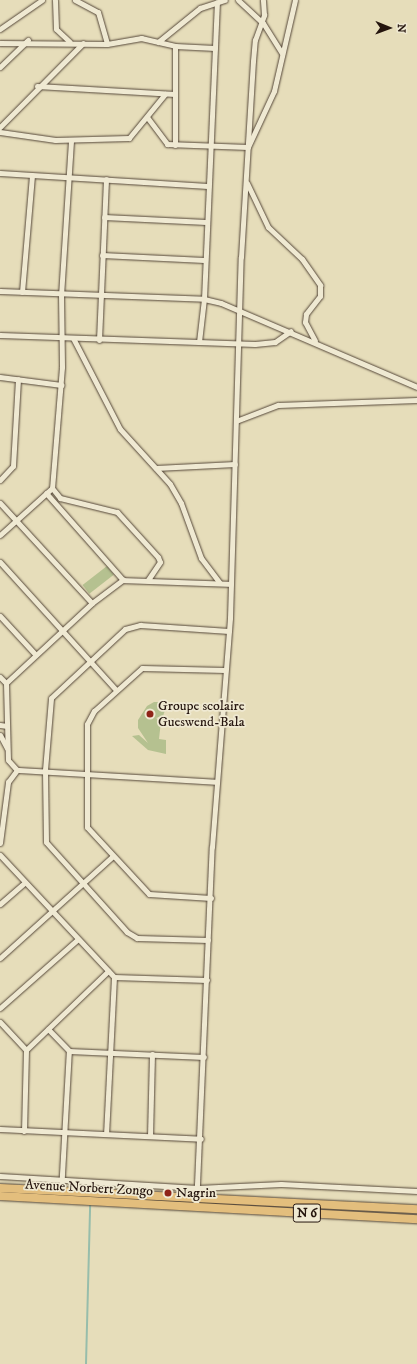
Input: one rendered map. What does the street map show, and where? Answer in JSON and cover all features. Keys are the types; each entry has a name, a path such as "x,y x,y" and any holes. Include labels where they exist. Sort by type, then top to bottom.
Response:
{"main road":[{"name":"Avenue Norbert Zongo","path":"0,1188 170,1197 197,1203 417,1219"},
{"name":"Avenue Norbert Zongo","path":"0,1196 417,1209"}],"street":[{"path":"0,29 42,0"},
{"path":"55,0 56,29 70,42"},
{"path":"75,0 98,12 107,44"},
{"path":"158,42 186,17 217,2 225,0"},
{"path":"238,0 263,23 282,54"},
{"path":"197,1203 201,1139 208,940 217,782 229,631 238,344 246,180 255,40 263,23 263,0"},
{"path":"248,147 274,91 295,0"},
{"path":"199,342 204,299 204,260 217,2"},
{"path":"0,43 28,40 107,44 141,38 175,46 215,48"},
{"path":"0,67 28,40"},
{"path":"0,127 37,86 62,67 83,43"},
{"path":"175,46 176,145"},
{"path":"37,86 175,94"},
{"path":"0,132 71,141 129,138 165,94"},
{"path":"147,117 163,141 176,145 248,147"},
{"path":"71,141 62,294 61,385 52,488 60,498 117,512 158,557 160,562 148,580"},
{"path":"0,173 208,186"},
{"path":"22,292 32,175"},
{"path":"99,340 106,179"},
{"path":"246,180 268,227 302,259 320,285 320,296 306,314 305,322 315,342"},
{"path":"104,218 206,222"},
{"path":"102,255 204,260"},
{"path":"0,291 204,299 240,309 417,387"},
{"path":"0,335 99,340 238,344 271,343 291,331"},
{"path":"73,338 120,429 156,468 181,503 201,558 220,583"},
{"path":"0,377 61,385"},
{"path":"0,480 14,463 18,379"},
{"path":"236,421 278,405 417,400"},
{"path":"156,468 235,464"},
{"path":"0,535 52,488"},
{"path":"46,493 123,580"},
{"path":"0,503 92,603"},
{"path":"0,562 116,690"},
{"path":"6,683 35,654 92,603 123,580 230,584"},
{"path":"0,616 35,654"},
{"path":"208,940 137,938 127,932 45,839 45,770 51,698 89,660 130,626 229,631"},
{"path":"211,898 152,895 113,856 86,823 88,719 116,690 145,668 225,670"},
{"path":"0,677 6,683 8,760 17,770 45,770 217,782"},
{"path":"0,725 7,726"},
{"path":"0,735 7,749"},
{"path":"0,843 8,782 17,770"},
{"path":"0,855 114,977 206,980"},
{"path":"0,958 113,856"},
{"path":"0,904 25,882"},
{"path":"0,1008 78,939"},
{"path":"26,1050 108,971"},
{"path":"106,1134 114,977"},
{"path":"0,1022 26,1050 24,1131"},
{"path":"48,1029 69,1051 204,1057"},
{"path":"61,1192 66,1133 69,1051"},
{"path":"150,1136 152,1054"},
{"path":"0,1129 201,1139"},
{"path":"0,1176 198,1188 281,1184 417,1191"},
{"path":"170,1197 171,1186"}],"green space":[{"path":"107,566 114,575 89,594 83,585"},
{"path":"154,702 168,702 163,716 156,718 161,721 159,739 166,740 166,754 148,750 132,736 139,735 148,743 138,728 138,720 147,706"}],"waterway":[{"path":"86,1364 90,1206"}],"place":[{"name":"Groupe scolaire Gueswend-Bala","path":"150,714"},
{"name":"Nagrin","path":"168,1193"}]}
